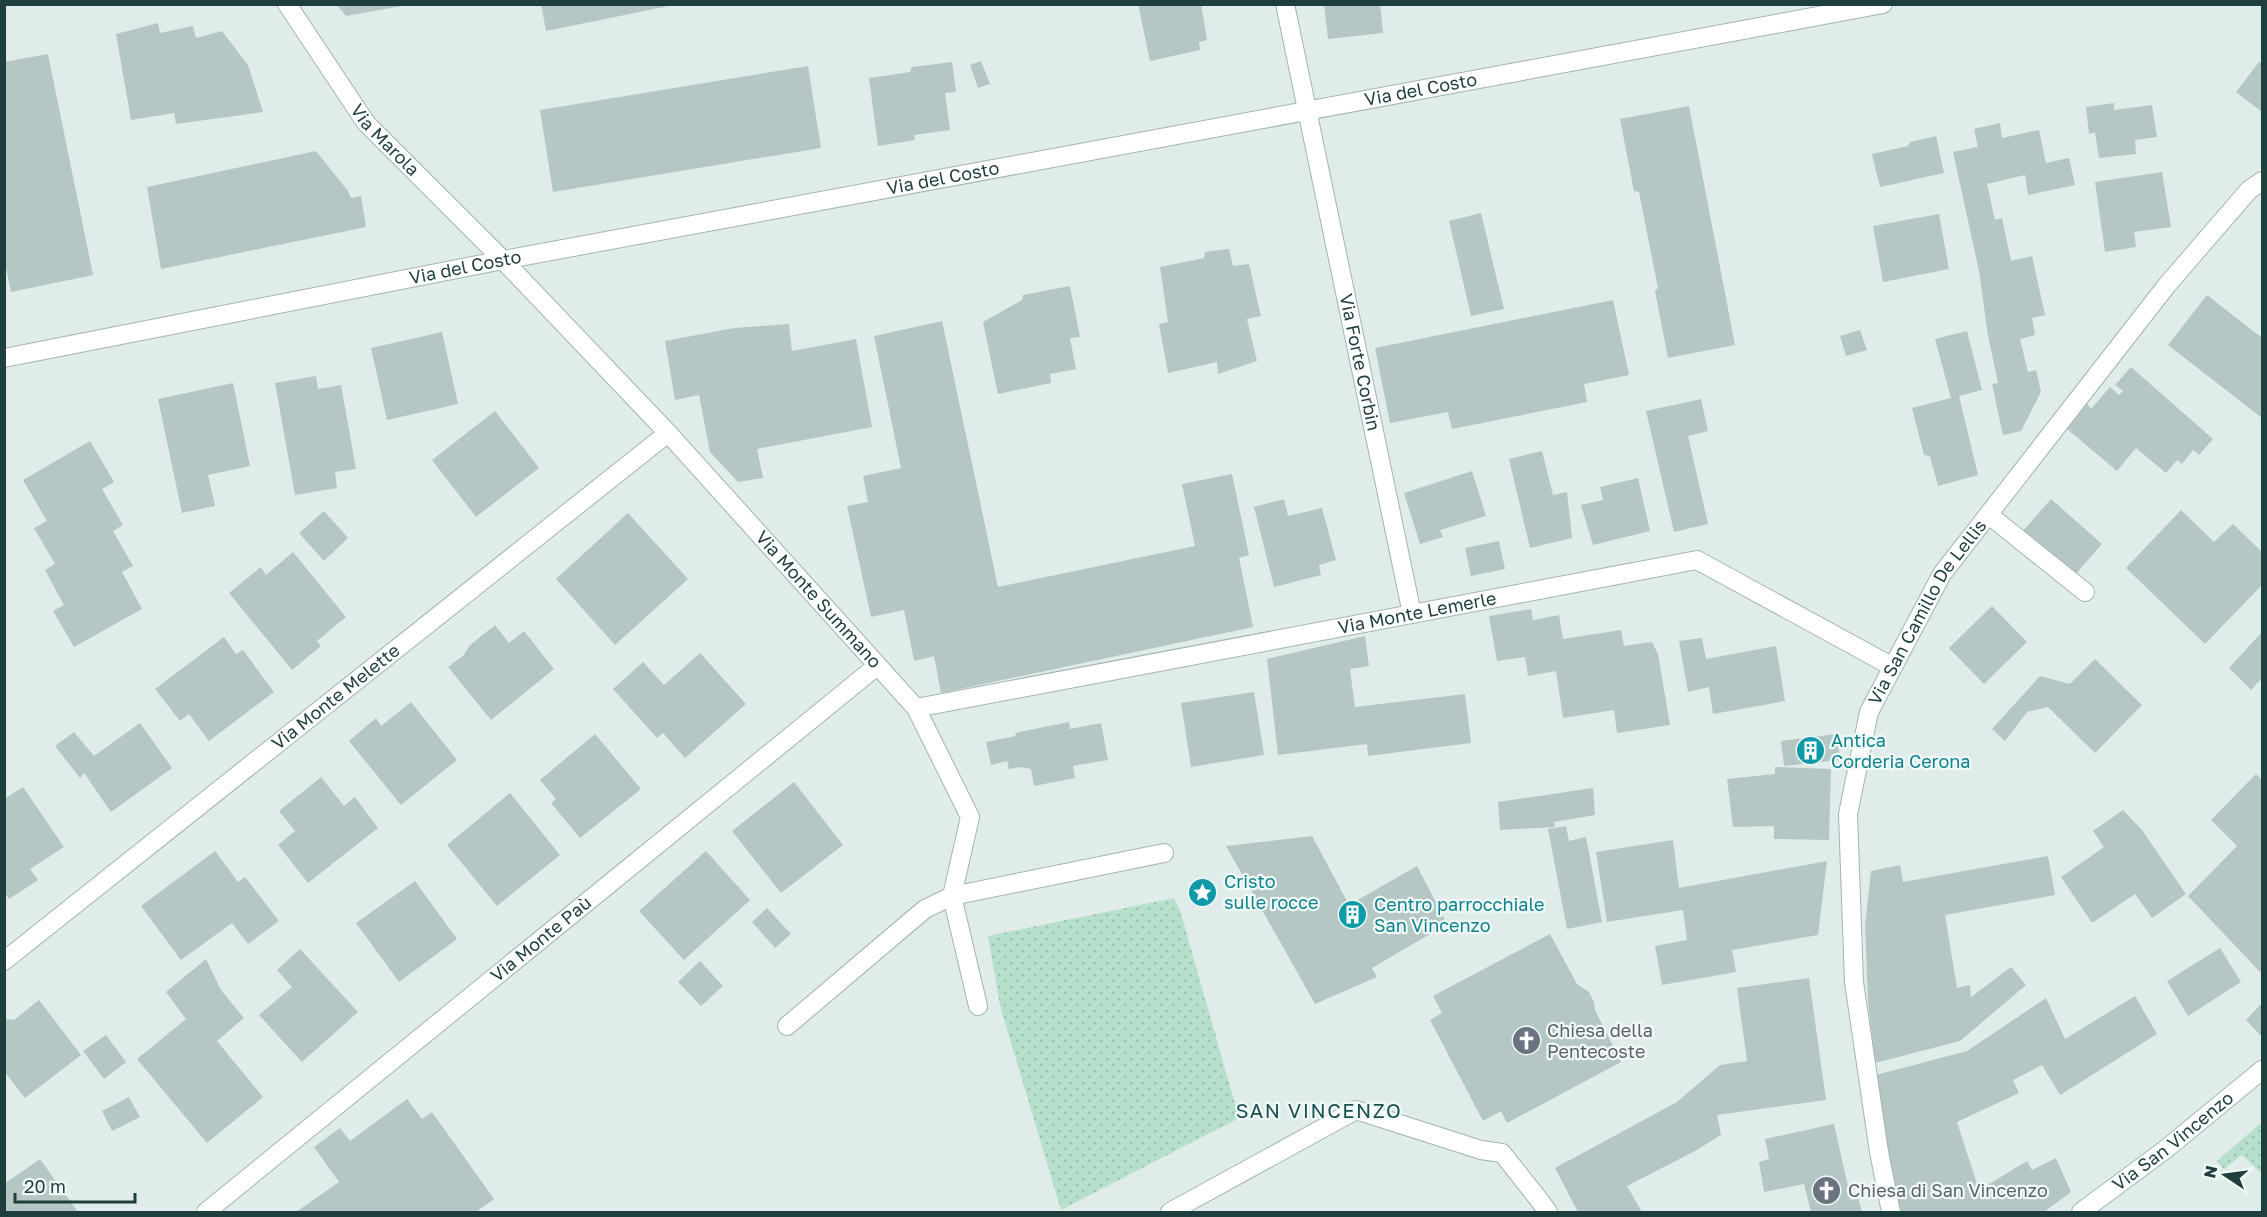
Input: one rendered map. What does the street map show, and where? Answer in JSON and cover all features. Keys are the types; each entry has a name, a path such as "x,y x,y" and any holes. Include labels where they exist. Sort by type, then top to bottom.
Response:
{"street":[{"name":"Via Marola","path":"287,4 366,123 503,260"},
{"name":"Via Forte Corbin","path":"1285,4 1413,614"},
{"name":"Via del Costo","path":"4,358 503,260 1883,4"},
{"name":"Via San Camillo De Lellis","path":"1891,1212 1879,1152 1854,981 1848,814 1869,712 1942,574 2167,285 2249,190 2262,181"},
{"name":"Via Monte Summano","path":"503,260 668,433 916,708 970,817 952,896 978,1006"},
{"name":"Via Monte Melette","path":"4,961 668,433"},
{"path":"1989,515 2085,592"},
{"name":"Via Monte Lemerle","path":"916,708 1697,560 1893,667"},
{"name":"Via Monte Paù","path":"206,1212 877,666"},
{"path":"786,1026 925,909 952,896 1164,852"},
{"name":"Via San Vincenzo","path":"2081,1212 2166,1149 2262,1070"},
{"path":"1170,1212 1356,1110 1481,1150 1502,1153 1548,1212"}],"green space":[{"path":"1174,898 1180,910 1239,1118 1061,1210 1000,1006 988,936"},
{"path":"2262,1122 2262,1174 2242,1155 2224,1169 2217,1161"}],"building":[{"path":"336,4 402,4 402,6 346,16"},
{"path":"541,4 669,4 669,6 546,31"},
{"path":"1138,4 1201,4 1207,40 1199,42 1200,50 1150,61"},
{"path":"1324,4 1380,4 1383,33 1328,39"},
{"path":"158,23 160,33 193,26 196,38 222,31 248,65 263,112 176,124 174,113 131,120 116,34"},
{"path":"48,54 93,275 11,292 4,258 4,62"},
{"path":"981,61 990,84 978,88 970,65"},
{"path":"952,62 956,92 945,93 950,130 914,135 915,140 878,146 869,78 910,72 912,67"},
{"path":"2259,62 2262,63 2262,112 2236,92"},
{"path":"808,66 821,148 553,192 540,110"},
{"path":"2114,103 2114,110 2152,105 2157,137 2135,140 2136,154 2099,158 2095,132 2089,134 2086,107"},
{"path":"1689,106 1735,345 1668,358 1655,291 1658,288 1639,192 1634,191 1620,119"},
{"path":"2000,123 2002,138 2039,130 2046,163 2069,158 2075,185 2028,195 2025,175 1987,184 1995,220 2002,218 2011,261 2032,256 2045,315 2032,318 2035,335 2020,339 2028,372 2036,370 2041,392 2021,431 2003,435 1992,384 1998,383 1988,336 1979,271 1953,152 1978,147 1974,129"},
{"path":"1936,136 1944,173 1880,187 1872,154 1908,146 1910,142"},
{"path":"316,151 351,198 361,196 366,227 161,269 147,187"},
{"path":"2162,172 2171,227 2134,232 2136,247 2105,252 2095,182"},
{"path":"1481,213 1504,309 1471,316 1449,221"},
{"path":"1939,214 1949,269 1883,282 1873,226"},
{"path":"1229,249 1233,266 1249,264 1261,316 1247,319 1257,361 1218,374 1217,362 1168,373 1159,324 1168,322 1160,267 1204,258 1205,252"},
{"path":"1070,286 1080,337 1070,338 1076,369 1050,374 1051,383 998,394 983,322 1022,300 1023,295"},
{"path":"2207,295 2262,338 2262,418 2168,345"},
{"path":"1613,300 1629,375 1584,384 1587,402 1452,429 1448,412 1390,423 1375,348"},
{"path":"942,321 998,587 1195,546 1182,484 1232,474 1249,555 1239,558 1253,627 941,693 934,656 914,661 904,610 871,617 847,506 868,502 863,476 901,468 874,336"},
{"path":"789,324 792,351 856,339 872,427 757,449 763,478 738,482 710,452 699,395 675,400 665,341 734,328"},
{"path":"1860,330 1867,350 1846,356 1840,336"},
{"path":"1967,331 1982,390 1959,396 1978,475 1938,486 1930,456 1924,455 1912,408 1951,398 1935,339"},
{"path":"442,332 458,404 387,420 371,348"},
{"path":"2131,367 2213,439 2199,455 2193,450 2182,464 2177,460 2166,473 2136,448 2117,471 2067,429 2087,404 2091,409 2110,387 2119,395 2123,391 2115,385"},
{"path":"316,376 318,389 341,385 356,469 335,472 337,488 295,495 275,383"},
{"path":"233,383 250,466 208,475 215,506 182,513 158,399"},
{"path":"1701,399 1708,431 1688,436 1708,524 1674,532 1646,411"},
{"path":"495,411 539,468 476,517 432,460"},
{"path":"90,441 114,482 102,489 123,525 113,531 133,566 122,572 142,609 74,647 53,611 64,605 45,570 55,564 34,528 47,521 23,480"},
{"path":"1542,451 1553,495 1567,492 1572,538 1530,548 1509,459"},
{"path":"1472,471 1486,516 1440,530 1443,537 1420,544 1404,493"},
{"path":"1638,478 1650,531 1593,545 1581,505 1603,500 1600,487"},
{"path":"1284,499 1288,516 1322,508 1336,560 1319,565 1321,575 1274,587 1254,507"},
{"path":"2051,499 2102,544 2074,576 2023,531"},
{"path":"2181,510 2214,542 2233,524 2262,552 2262,585 2205,644 2126,568"},
{"path":"324,511 348,538 324,561 299,533"},
{"path":"628,513 688,579 615,645 556,579"},
{"path":"1499,541 1505,569 1471,576 1465,548"},
{"path":"293,552 346,617 317,641 321,646 292,670 229,593 261,567 266,575"},
{"path":"1992,606 2027,642 1984,684 1949,648"},
{"path":"1531,609 1533,620 1559,615 1563,639 1621,630 1624,646 1652,642 1658,654 1670,725 1617,733 1614,710 1563,718 1556,671 1528,676 1525,657 1497,661 1489,616"},
{"path":"495,625 509,643 524,631 554,669 491,720 448,667"},
{"path":"2262,632 2262,678 2251,690 2229,668"},
{"path":"1365,636 1369,666 1350,669 1355,707 1465,694 1471,743 1368,756 1367,744 1278,755 1267,659"},
{"path":"224,637 236,654 243,650 274,692 209,741 189,714 180,721 155,689"},
{"path":"1702,638 1706,659 1776,646 1785,701 1713,714 1709,687 1688,692 1679,641"},
{"path":"700,653 746,704 685,758 663,733 657,738 613,689 643,662 664,685"},
{"path":"2095,659 2142,705 2095,753 2048,707 2027,712 2005,741 1992,729 2040,676 2070,684"},
{"path":"1254,692 1264,755 1191,767 1181,703"},
{"path":"411,702 457,760 401,805 349,741 376,718 381,726"},
{"path":"1069,722 1070,729 1101,723 1108,760 1073,766 1075,778 1034,786 1031,769 1021,767 1009,769 1007,761 991,765 986,742 1016,736 1015,733"},
{"path":"140,723 172,768 111,812 84,773 80,778 55,746 74,732 94,756"},
{"path":"595,734 641,789 580,838 551,803 556,799 540,780"},
{"name":"Antica Corderia Cerona","path":"1837,734 1840,760 1784,766 1781,741"},
{"path":"1775,767 1831,769 1829,840 1774,839 1774,826 1733,827 1727,779 1775,774"},
{"path":"2256,774 2262,780 2262,974 2188,896 2237,846 2211,820"},
{"path":"321,777 344,806 355,797 378,828 308,883 278,845 295,831 279,811"},
{"path":"794,782 843,845 781,893 732,831"},
{"path":"23,787 64,847 30,869 38,880 9,899 4,892 4,799"},
{"path":"1593,788 1595,815 1554,822 1555,827 1500,830 1498,802"},
{"path":"510,793 560,855 497,906 447,845"},
{"path":"2123,810 2142,830 2186,894 2152,918 2135,894 2092,923 2061,877 2104,847 2093,831"},
{"path":"1566,826 1569,841 1586,837 1602,922 1567,929 1548,829"},
{"name":"Centro parrocchiale San Vincenzo","path":"1312,836 1349,905 1417,866 1447,924 1372,968 1377,977 1315,1004 1226,846"},
{"path":"1673,840 1679,888 1827,861 1818,935 1732,950 1736,972 1662,985 1655,946 1687,940 1683,910 1607,922 1596,852"},
{"path":"215,851 238,882 245,877 279,921 248,944 232,923 181,960 141,906"},
{"path":"706,851 750,900 684,960 639,911"},
{"path":"2048,856 2055,895 1945,915 1957,988 1970,985 1971,997 2011,967 2026,985 1960,1041 1875,1063 1868,1001 1865,926 1871,871 1900,865 1903,882"},
{"path":"415,881 457,939 399,982 356,923"},
{"path":"767,908 791,934 775,948 752,922"},
{"name":"Chiesa della Pentecoste","path":"1550,934 1577,984 1589,992 1595,1010 1621,1062 1507,1123 1501,1111 1483,1121 1430,1020 1442,1013 1433,996"},
{"path":"2220,948 2241,982 2188,1016 2167,981"},
{"path":"300,949 358,1012 302,1062 259,1015 292,987 277,970"},
{"path":"206,959 221,990 244,1018 217,1041 263,1097 207,1143 137,1059 186,1019 166,992"},
{"path":"700,961 723,986 701,1006 678,982"},
{"path":"1809,978 1826,1100 1717,1115 1721,1135 1627,1186 1642,1212 1578,1212 1555,1168 1677,1102 1720,1065 1747,1061 1737,988"},
{"path":"2135,996 2157,1034 2060,1095 2042,1065 2013,1080 2019,1093 1957,1122 1979,1190 2027,1161 2032,1170 2056,1158 2071,1192 2044,1212 1900,1212 1872,1076 1967,1051 2046,998 2065,1039"},
{"path":"39,1000 81,1055 25,1098 4,1071 4,1019 14,1020"},
{"path":"2262,1003 2262,1037 2246,1020"},
{"path":"106,1035 126,1062 104,1079 83,1051"},
{"path":"129,1097 140,1117 112,1131 102,1111"},
{"path":"407,1099 422,1119 432,1112 494,1199 476,1212 296,1212 339,1182 314,1147 340,1128 350,1141"},
{"path":"1834,1124 1851,1200 1858,1198 1862,1212 1811,1212 1804,1184 1764,1192 1759,1162 1769,1159 1765,1139"},
{"path":"40,1159 78,1212 4,1212 4,1184"}],"place":[{"name":"Antica Corderia Cerona","path":"1810,751"},
{"name":"Cristo sulle rocce","path":"1203,892"},
{"name":"Centro parrocchiale San Vincenzo","path":"1353,915"},
{"name":"Chiesa della Pentecoste","path":"1526,1041"},
{"name":"Chiesa di San Vincenzo","path":"1827,1191"}],"district":[{"name":"SAN VINCENZO","path":"1319,1111"}]}
